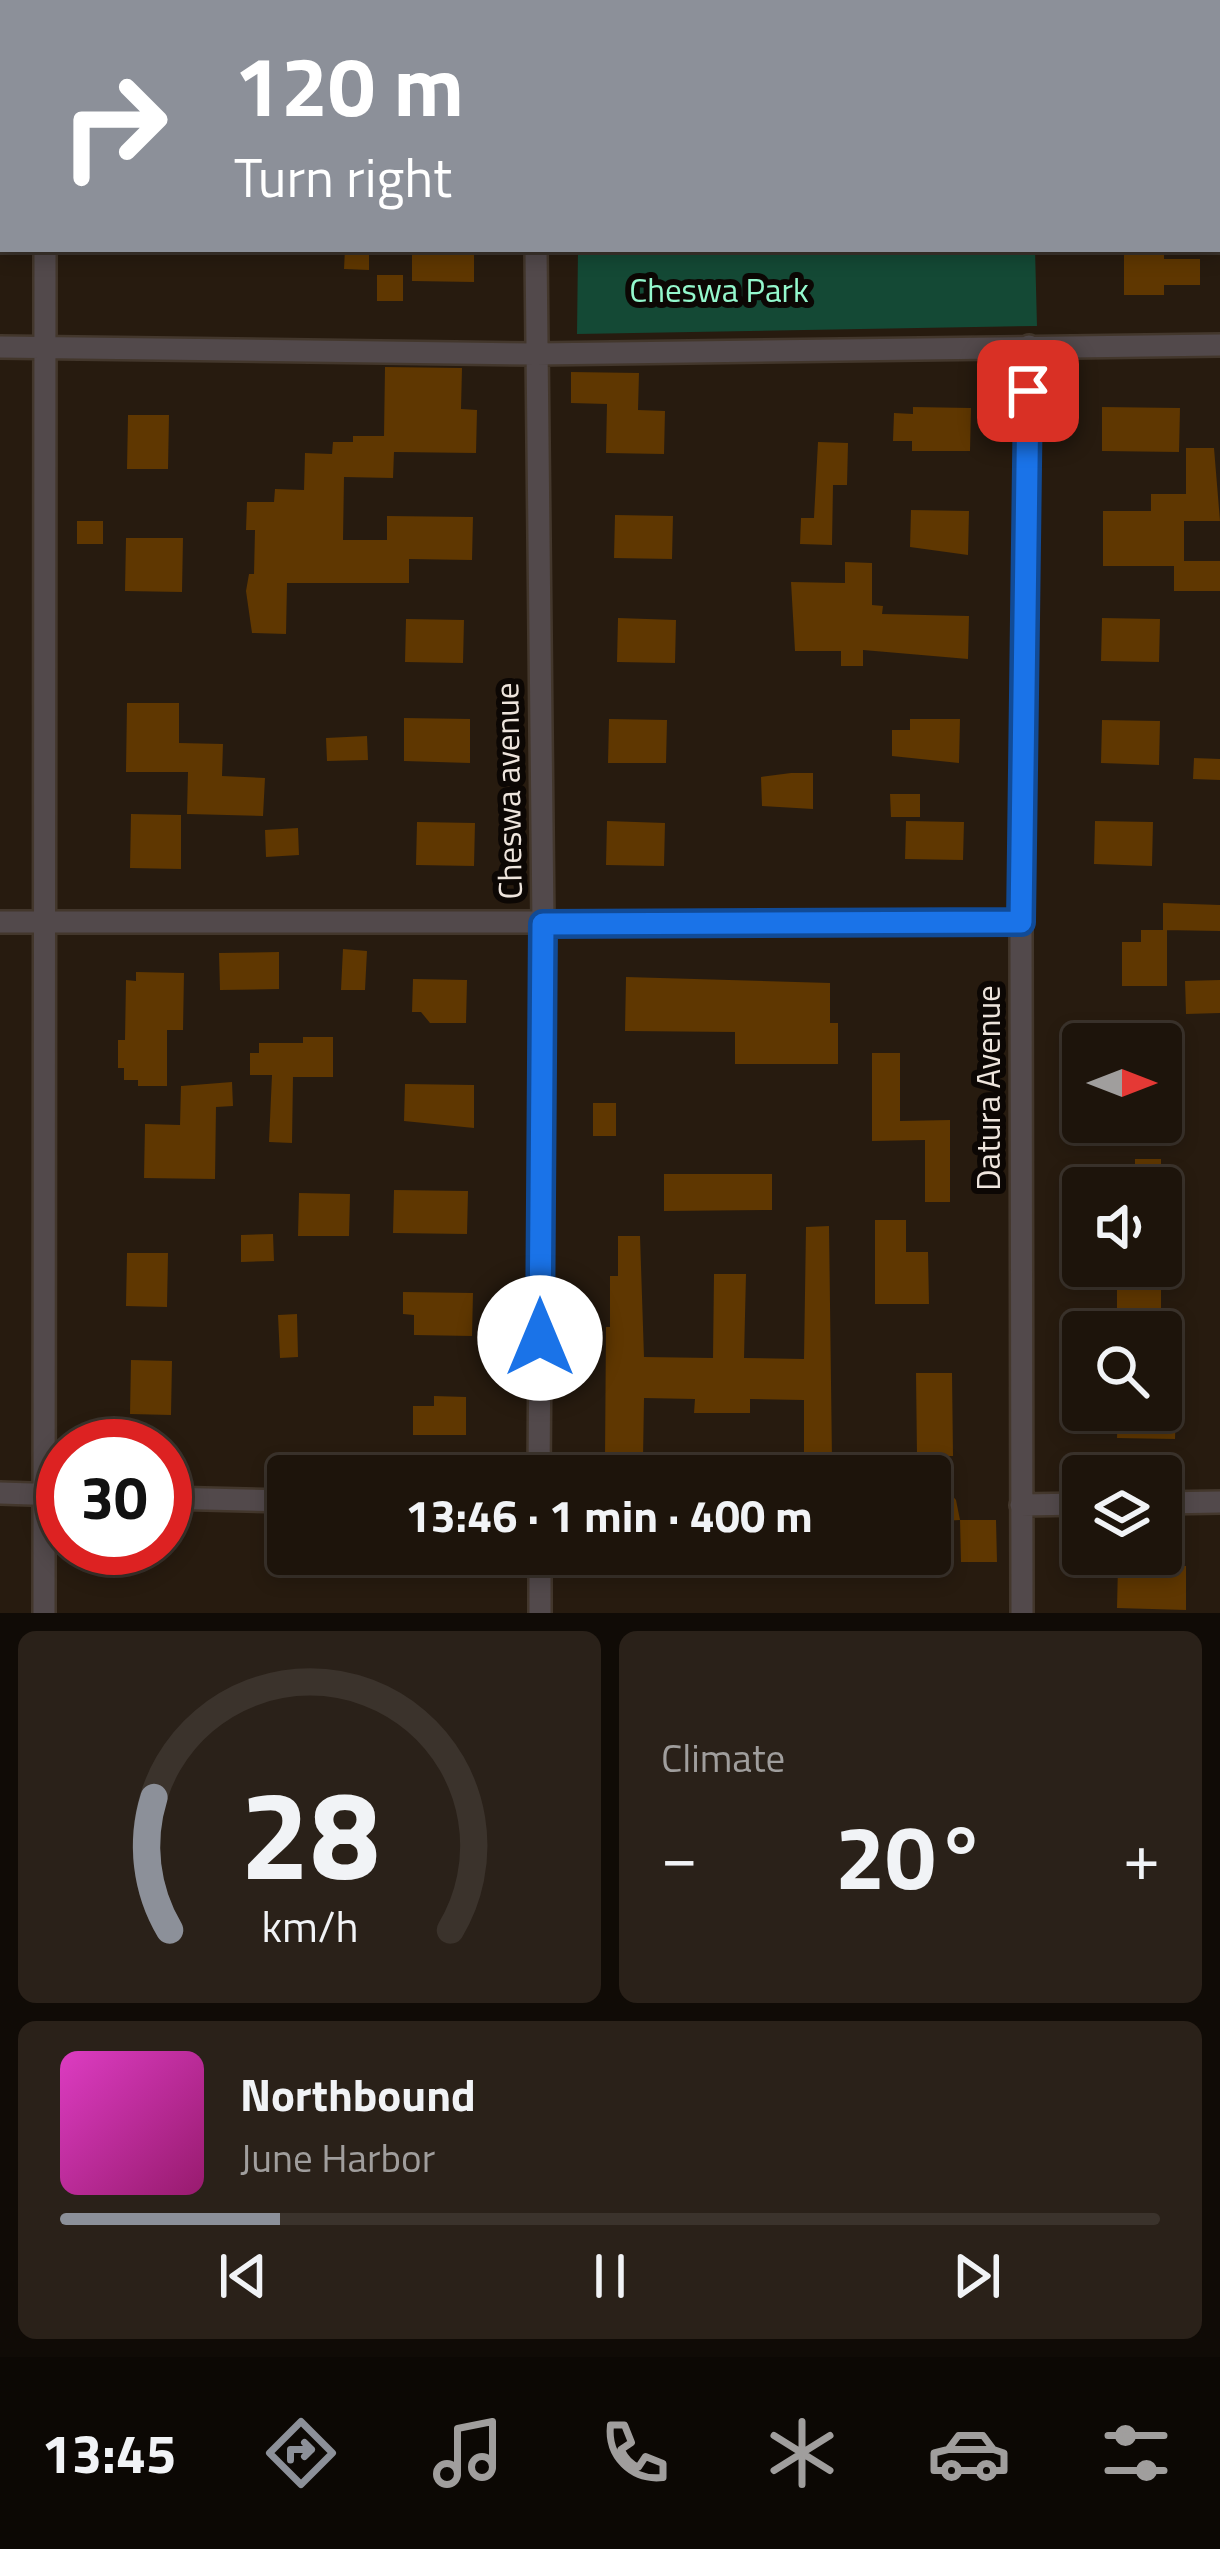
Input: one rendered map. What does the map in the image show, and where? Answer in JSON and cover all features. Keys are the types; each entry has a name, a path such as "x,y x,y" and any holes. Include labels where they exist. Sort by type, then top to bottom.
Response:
{"street":[{"path":"45,252 42,922 52,1419"},
{"name":"Cheswa avenue","path":"536,252 543,924 539,1455"},
{"path":"0,347 536,354 1220,345"},
{"name":"Datura Avenue","path":"1022,1613 1021,922 1028,346"},
{"path":"0,922 1021,922"},
{"path":"0,1493 36,1494"},
{"path":"192,1499 267,1500"},
{"path":"1182,1503 1220,1502"},
{"path":"1022,1505 1062,1504"},
{"path":"44,1613 47,1575"},
{"path":"539,1575 540,1613"}],"green space":[{"name":"Cheswa Park","path":"578,252 1035,252 1037,326 577,334"}],"building":[{"path":"345,252 369,252 369,270 344,269"},
{"path":"412,252 474,252 474,282 412,281"},
{"path":"1124,252 1164,252 1164,259 1200,259 1200,285 1164,285 1164,295 1124,295"},
{"path":"377,275 403,275 403,301 377,301"},
{"path":"385,367 462,368 461,409 477,410 476,453 394,452 393,478 344,477 343,540 387,540 387,516 473,517 472,560 409,559 409,583 287,583 286,634 252,633 246,591 249,574 254,574 255,530 246,530 247,502 274,502 275,489 304,490 305,453 332,454 333,442 353,442 353,436 384,436"},
{"path":"571,372 639,373 638,410 665,411 664,454 606,453 607,404 571,403"},
{"path":"913,407 971,408 970,451 912,451 912,441 893,441 894,413 913,414"},
{"path":"1102,407 1180,408 1179,452 1102,451"},
{"path":"128,415 169,415 168,469 127,469"},
{"path":"818,442 848,443 847,485 833,485 832,545 800,544 801,518 814,518"},
{"path":"1186,448 1214,448 1220,521 1184,521 1184,561 1220,561 1220,591 1174,591 1174,566 1103,566 1103,511 1151,511 1151,494 1186,494"},
{"path":"911,510 969,511 968,555 910,547"},
{"path":"615,515 673,516 672,559 614,558"},
{"path":"77,521 103,521 103,544 77,544"},
{"path":"126,538 183,538 182,592 125,591"},
{"path":"845,562 872,563 872,605 883,606 882,614 969,616 968,659 863,650 863,666 841,666 841,651 795,651 791,582 845,583"},
{"path":"618,618 676,620 675,663 617,662"},
{"path":"1102,618 1160,619 1159,662 1101,661"},
{"path":"406,619 464,620 463,663 405,662"},
{"path":"127,703 179,703 179,743 223,744 222,776 265,778 263,816 187,814 188,772 126,772"},
{"path":"404,718 470,719 470,763 404,761"},
{"path":"609,719 667,720 666,763 608,763"},
{"path":"910,719 960,719 959,763 892,756 892,730 910,730"},
{"path":"1102,720 1160,721 1159,765 1101,763"},
{"path":"367,736 368,760 327,761 326,738"},
{"path":"1194,758 1220,759 1220,780 1193,779"},
{"path":"813,773 813,809 762,806 761,777"},
{"path":"890,794 920,794 920,817 891,817"},
{"path":"131,814 181,815 181,869 130,868"},
{"path":"607,821 665,823 664,866 606,865"},
{"path":"906,821 964,822 963,860 905,859"},
{"path":"1095,821 1153,822 1152,866 1094,864"},
{"path":"417,822 475,823 474,866 416,865"},
{"path":"298,828 299,855 266,857 265,830"},
{"path":"1163,903 1220,905 1220,931 1163,930"},
{"path":"1141,930 1167,930 1167,986 1122,986 1122,942 1141,942"},
{"path":"343,949 367,951 365,990 341,990"},
{"path":"279,952 279,989 220,990 219,953"},
{"path":"136,972 184,973 183,1030 167,1030 167,1086 138,1086 138,1080 124,1080 124,1068 118,1068 118,1040 125,1040 126,980 136,981"},
{"path":"626,977 830,983 830,1023 838,1023 838,1064 735,1064 735,1032 625,1031"},
{"path":"413,979 467,980 466,1023 430,1023 421,1012 412,1012"},
{"path":"1220,980 1220,1013 1186,1014 1185,981"},
{"path":"303,1037 333,1037 333,1077 293,1077 292,1143 269,1142 272,1075 250,1075 250,1053 259,1053 259,1043 303,1043"},
{"path":"872,1053 900,1053 900,1121 950,1120 950,1202 925,1202 925,1140 872,1141"},
{"path":"232,1082 233,1106 216,1107 215,1179 144,1178 145,1124 180,1125 181,1086"},
{"path":"405,1084 474,1085 474,1128 404,1121"},
{"path":"593,1103 616,1103 616,1136 593,1136"},
{"path":"1135,1159 1161,1159 1161,1167 1135,1167"},
{"path":"664,1174 772,1174 772,1210 664,1211"},
{"path":"394,1190 468,1191 467,1234 393,1233"},
{"path":"299,1193 350,1194 349,1236 298,1236"},
{"path":"875,1220 906,1220 906,1252 928,1252 929,1304 875,1304"},
{"path":"829,1226 832,1455 804,1455 804,1400 750,1399 750,1413 694,1413 695,1399 644,1398 643,1455 605,1455 606,1327 610,1327 610,1276 618,1276 618,1236 640,1236 644,1357 713,1358 714,1274 746,1274 744,1358 804,1359 806,1227"},
{"path":"273,1234 274,1261 241,1262 241,1235"},
{"path":"127,1253 168,1253 167,1307 126,1306"},
{"path":"1117,1287 1161,1287 1161,1311 1117,1311"},
{"path":"403,1292 473,1293 472,1336 414,1335 414,1315 403,1314"},
{"path":"297,1314 298,1357 280,1358 278,1315"},
{"path":"131,1360 172,1361 171,1415 130,1414"},
{"path":"916,1373 952,1373 953,1456 917,1455"},
{"path":"434,1396 466,1397 466,1435 413,1435 413,1406 434,1406"},
{"path":"1117,1431 1175,1431 1175,1439 1117,1438"},
{"path":"951,1494 956,1500 960,1520 951,1520"},
{"path":"960,1520 996,1520 997,1562 961,1562"},
{"path":"1182,1566 1186,1566 1186,1610 1117,1608 1118,1575 1182,1575"}],"route":[{"path":"540,1338 543,924 1021,922 1028,391"}]}
